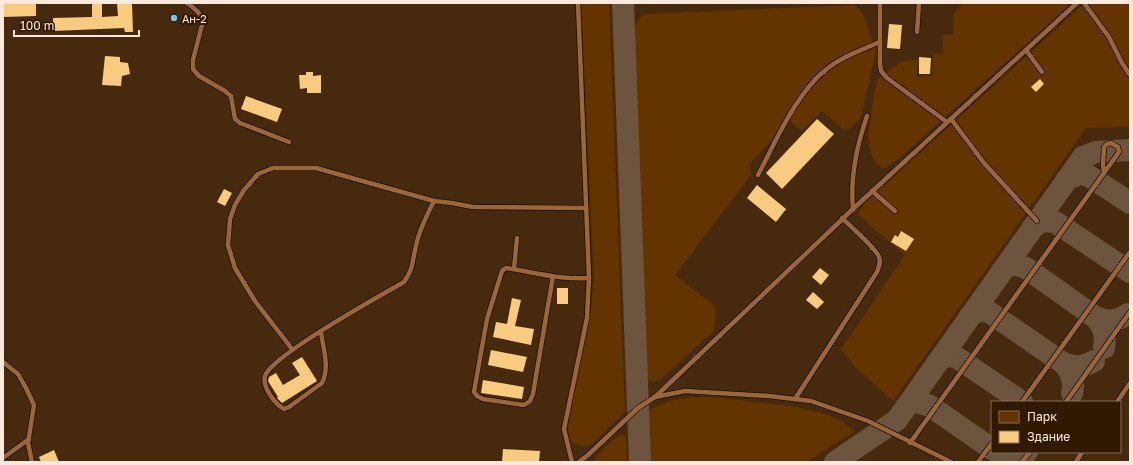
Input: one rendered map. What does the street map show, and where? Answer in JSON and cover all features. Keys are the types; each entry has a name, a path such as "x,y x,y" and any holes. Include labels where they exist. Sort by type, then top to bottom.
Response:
{"lane":[{"path":"187,3 202,16 203,21 193,60 193,69 199,76 226,91 231,96 235,119 240,123 289,142"},
{"path":"572,462 564,429 587,318 589,278 578,3"},
{"path":"880,3 880,64 886,78 949,120 984,163 1037,221"},
{"path":"917,32 919,3"},
{"path":"579,462 588,456 638,408 655,397 842,218 1077,3"},
{"path":"1084,3 1109,37 1130,75"},
{"path":"758,175 792,111 811,84 828,68 845,57 880,42"},
{"path":"1026,50 1042,72"},
{"path":"853,208 852,193 859,137 867,116"},
{"path":"910,443 1104,173 1119,150 1115,144 1107,144 1104,147 1104,173"},
{"path":"292,350 251,294 235,268 228,245 230,219 234,205 244,190 258,174 273,168 316,168 434,201 473,207 586,208"},
{"path":"872,191 895,212"},
{"path":"320,332 326,368 325,377 322,383 289,407 284,409 278,406 268,392 265,383 267,372 292,350 320,332 404,282 411,272 416,244 427,214 434,201"},
{"path":"795,399 877,272 880,263 879,256 874,249 842,218"},
{"path":"514,269 517,238"},
{"path":"1023,401 1130,252"},
{"path":"553,276 533,394 530,401 524,405 483,399 477,396 474,392 487,319 502,271 506,268 553,276 589,278"},
{"path":"1067,401 1130,312"},
{"path":"3,362 18,374 34,405 28,443 32,462"},
{"path":"1118,401 1130,383"},
{"path":"655,397 685,391 769,396 811,401 868,421 951,462"},
{"path":"3,458 29,439"},
{"path":"978,462 991,444"},
{"path":"1022,462 1029,453"},
{"path":"1076,462 1081,453"}],"shaded area":[{"path":"3,3 1130,3 1130,462 3,462"}],"green space":[{"path":"581,3 609,3 625,412 592,444 585,447 571,441 568,426 591,307 594,278"},
{"path":"964,3 1068,3 1066,8 896,161 883,169 874,161 870,150 868,137 877,80 901,62 918,59 917,77 932,76 933,54 943,54 943,35 953,35 954,12"},
{"path":"1085,3 1130,3 1130,127 1086,128 893,401 855,367 841,349 905,255 858,214 864,204"},
{"path":"855,5 863,14 876,50 861,117 849,129 843,129 822,111 802,131 790,121 750,163 751,175 675,275 716,307 714,331 662,378 654,382 645,381 633,29 641,16 649,14"},
{"path":"692,397 713,397 797,407 828,415 841,421 855,431 806,462 647,462 645,412 669,401"},
{"path":"621,434 626,436 627,462 592,462 605,447"}],"building":[{"path":"3,3 36,3 36,16 3,17"},
{"path":"92,3 102,3 102,17 118,16 117,3 132,3 133,32 125,32 124,28 53,31 53,18 92,17"},
{"path":"889,24 902,25 900,49 887,48"},
{"path":"105,56 120,57 120,62 128,63 130,74 122,76 121,86 102,85"},
{"path":"919,57 931,58 930,74 919,74"},
{"path":"306,72 313,72 313,76 321,75 321,93 307,93 307,88 300,89 299,75 306,75"},
{"path":"1040,79 1044,84 1036,92 1031,87"},
{"path":"246,96 282,109 277,122 241,109"},
{"path":"817,119 834,134 782,189 766,173"},
{"path":"757,185 786,209 776,222 747,198"},
{"path":"224,189 232,193 225,206 217,202"},
{"path":"901,231 914,239 906,251 891,242 895,235 898,237"},
{"path":"820,268 829,275 821,285 812,277"},
{"path":"557,288 568,288 568,304 557,304"},
{"path":"813,292 824,302 817,309 806,300"},
{"path":"512,298 521,300 515,326 534,329 531,345 493,337 496,322 507,324"},
{"path":"491,350 527,357 523,372 488,365"},
{"path":"302,357 317,381 282,403 277,398 278,397 268,381 269,377 276,373 283,385 300,375 292,363"},
{"path":"483,380 524,387 522,399 481,393"},
{"path":"503,449 540,451 539,462 502,462"},
{"path":"54,450 59,462 41,462 39,457"}],"taxiway":[{"path":"623,3 640,462"},
{"path":"835,462 897,420 1083,157 1096,152 1130,150"},
{"path":"1067,179 1081,174 1089,176 1130,203"},
{"path":"1033,227 1042,221 1055,222 1130,272"},
{"path":"1002,271 1010,265 1026,268 1099,319 1115,320 1128,314"},
{"path":"970,316 979,311 989,312 1063,363 1072,376 1072,393"},
{"path":"1095,317 1104,331 1104,348"},
{"path":"937,363 945,357 956,357 1021,401"},
{"path":"1063,363 1078,366 1086,365 1094,361"},
{"path":"906,407 911,403 918,402 930,406 991,448"},
{"path":"999,453 1004,455 1024,453"}],"place":[{"name":"Ан-2","path":"174,18"}]}
